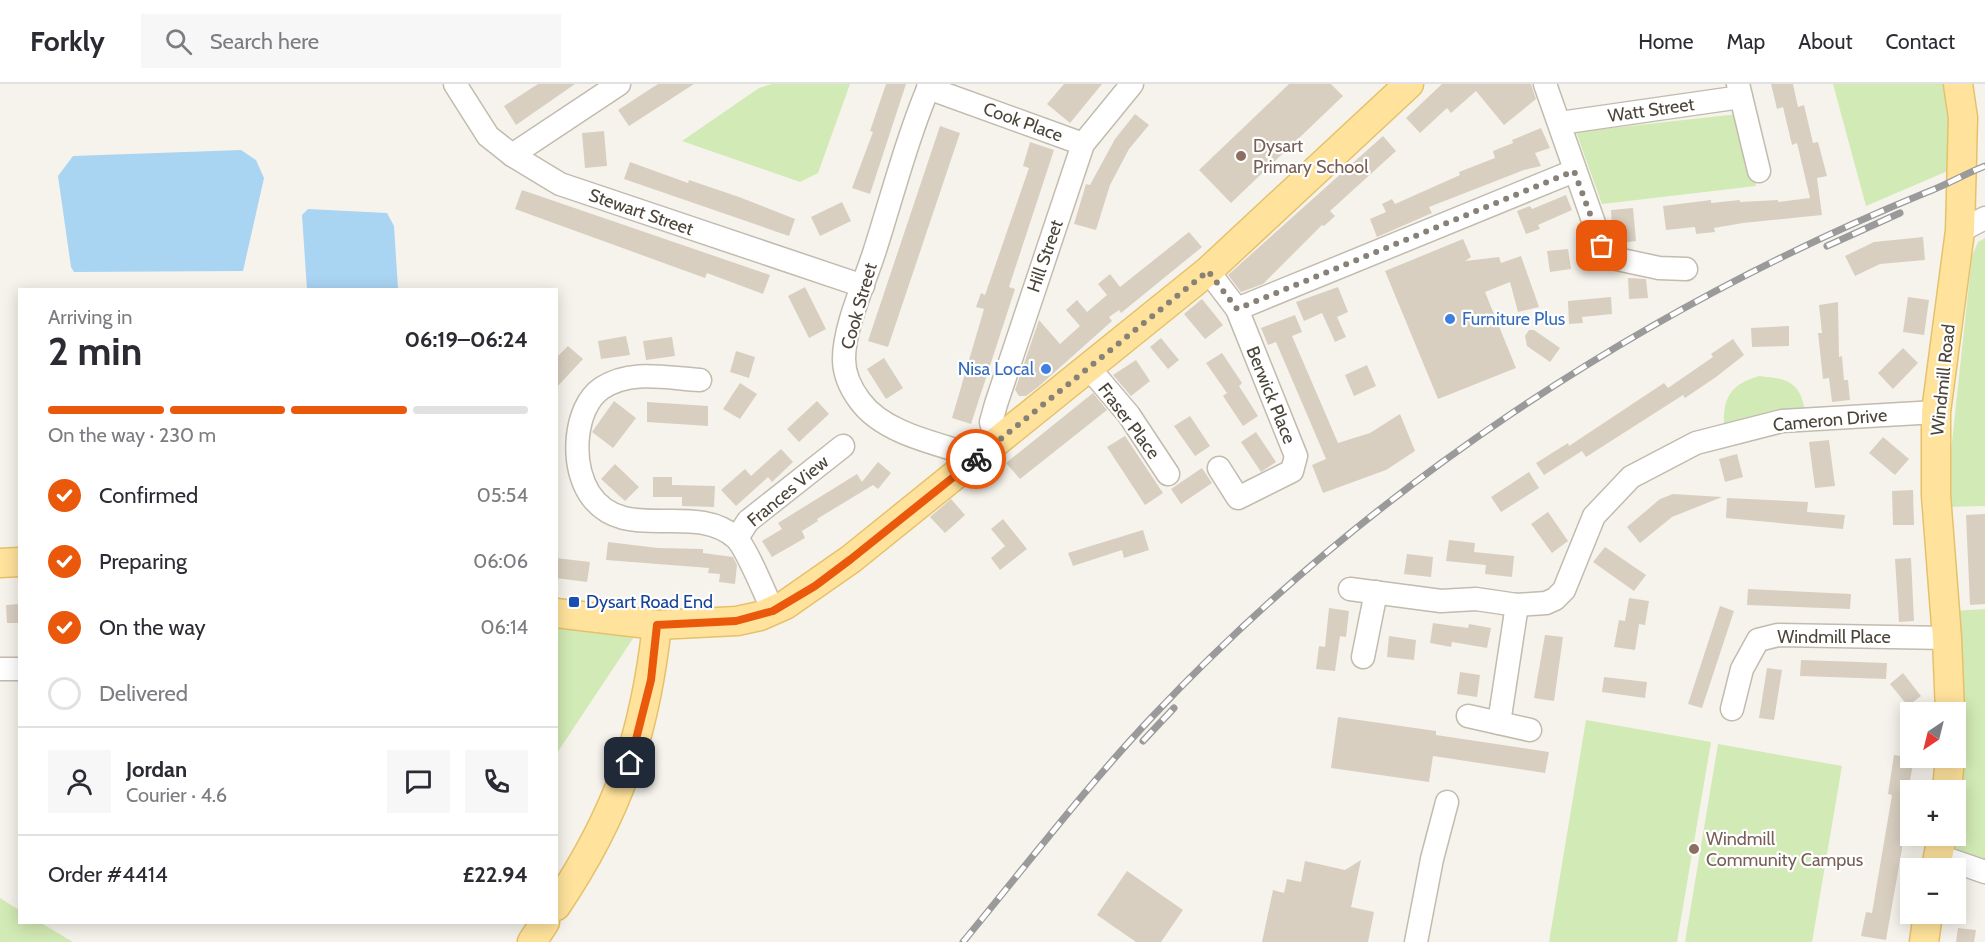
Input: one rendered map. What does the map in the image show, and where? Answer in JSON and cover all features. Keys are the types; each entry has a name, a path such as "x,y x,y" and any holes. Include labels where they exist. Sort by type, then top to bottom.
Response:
{"main road":[{"path":"558,613 657,625 736,621 773,611 815,586 1208,271 1409,84"},
{"name":"Windmill Road","path":"1950,702 1936,495 1936,412 1973,224 1958,84"},
{"path":"0,563 18,562"},
{"path":"558,903 606,824 630,763 651,680 657,625"},
{"path":"532,942 544,924"},
{"path":"1924,942 1927,924"}],"street":[{"name":"Stewart Street","path":"455,84 488,136 512,155 560,184 863,286"},
{"path":"512,155 619,84"},
{"name":"Hill Street","path":"987,450 996,404 1083,144 1132,84"},
{"path":"1545,84 1602,246 1617,259 1659,268 1686,268"},
{"name":"Cook Place","path":"929,86 1083,144"},
{"name":"Cook Street","path":"929,86 845,342 844,359 850,385 860,401 894,427 987,450"},
{"path":"1740,91 1759,171"},
{"name":"Watt Street","path":"1560,123 1740,91"},
{"path":"1237,309 1574,171"},
{"name":"Berwick Place","path":"1208,271 1237,309 1296,456 1292,471 1238,498 1219,468"},
{"name":"Fraser Place","path":"1089,368 1129,415 1168,474"},
{"path":"700,381 631,376 615,380 597,392 584,412 578,434 577,461 586,487 594,500 609,512 630,521 698,523 720,528 737,538 773,611"},
{"name":"Cameron Drive","path":"1350,589 1441,601 1476,599 1517,605 1555,599 1564,590 1594,516 1631,477 1696,443 1782,421 1936,412"},
{"name":"Frances View","path":"737,538 748,520 843,446"},
{"path":"1363,657 1376,592"},
{"path":"1499,723 1517,605"},
{"name":"Windmill Place","path":"1732,709 1742,669 1758,640 1778,635 1947,638"},
{"path":"1468,717 1530,730"},
{"path":"1416,942 1432,859 1447,802"},
{"path":"1939,853 1985,872"}],"green space":[{"path":"772,84 850,84 818,173 800,182 682,141 759,88"},
{"path":"1833,84 1943,84 1952,143 1950,170 1866,206"},
{"path":"1738,114 1756,186 1602,204 1576,132"},
{"path":"1985,238 1985,506 1945,507 1972,256 1978,242"},
{"path":"1759,376 1777,378 1790,383 1799,392 1805,410 1724,427 1725,408 1730,394 1741,384"},
{"path":"1985,609 1985,864 1964,855 1956,846 1966,846 1966,780 1957,780 1958,768 1966,768 1966,702 1958,702 1952,611"},
{"path":"558,627 634,637 558,751"},
{"path":"1586,720 1711,742 1677,942 1549,942"},
{"path":"1718,744 1842,766 1812,942 1685,942"},
{"path":"0,898 18,909 18,924 43,924 73,942 0,942"}],"water":[{"path":"241,150 256,160 264,178 243,271 74,272 71,267 58,176 73,156"},
{"path":"308,209 387,213 394,226 398,288 307,288 302,215"}],"building":[{"path":"538,84 575,84 516,125 504,106"},
{"path":"658,84 694,84 629,126 618,110"},
{"path":"886,84 906,84 870,194 852,188 873,132 870,131"},
{"path":"1064,84 1102,84 1070,123 1047,104"},
{"path":"1289,84 1331,84 1343,96 1231,203 1199,170"},
{"path":"1442,84 1531,84 1536,99 1504,125 1476,91 1451,113 1447,108 1420,133 1406,118"},
{"path":"1771,84 1793,84 1798,107 1804,105 1813,143 1818,142 1827,176 1817,178 1822,215 1743,223 1714,228 1715,232 1696,234 1695,227 1666,230 1663,206 1711,200 1711,203 1740,200 1740,202 1778,200 1778,202 1810,198 1797,143 1792,145 1783,107 1777,109"},
{"path":"1135,114 1149,125 1129,149 1110,185 1096,230 1074,224 1086,184 1090,185 1115,139"},
{"path":"940,126 960,133 888,347 868,341"},
{"path":"1541,128 1550,148 1535,153 1541,166 1524,170 1429,207 1432,213 1377,237 1370,219 1386,212 1382,204 1392,199 1395,204 1460,175 1459,172 1495,158 1493,151"},
{"path":"604,131 607,166 585,168 582,133"},
{"path":"1383,136 1396,151 1330,211 1335,216 1324,226 1322,225 1263,284 1241,292 1228,275"},
{"path":"1030,142 1054,150 1009,287 1015,289 971,424 952,418 984,309 976,307 981,293 985,295 1029,168 1023,166"},
{"path":"630,162 688,183 689,180 739,197 795,219 789,236 624,179"},
{"path":"522,190 770,275 763,294 707,273 705,278 515,209"},
{"path":"1566,195 1572,210 1538,225 1540,229 1526,234 1517,211 1530,206 1532,209"},
{"path":"842,202 851,221 820,236 811,217"},
{"path":"1633,208 1636,241 1619,243 1617,228 1612,229 1611,210"},
{"path":"1189,232 1202,247 1121,313 1119,310 1109,317 1112,321 1038,387 1026,396 1019,396 1015,390 1039,320 1060,344 1080,326 1066,310 1077,300 1087,312 1107,295 1098,284 1110,274 1120,287"},
{"path":"1923,237 1925,260 1880,264 1855,276 1845,256 1874,242"},
{"name":"Furniture Plus","path":"1463,239 1471,257 1465,261 1499,257 1501,263 1521,256 1539,307 1518,312 1510,282 1485,292 1516,368 1438,399 1385,271"},
{"path":"1568,249 1571,269 1550,272 1547,251"},
{"path":"1628,278 1646,279 1648,298 1629,299"},
{"path":"805,287 826,329 809,338 788,296"},
{"path":"1338,287 1348,312 1337,317 1346,337 1335,342 1322,313 1304,321 1296,302"},
{"path":"1611,297 1612,314 1582,317 1583,323 1569,324 1568,301"},
{"path":"1908,297 1929,300 1924,335 1903,332"},
{"path":"1202,299 1223,325 1205,339 1184,314"},
{"path":"1838,302 1839,357 1842,356 1844,380 1848,380 1850,400 1832,402 1829,378 1823,379 1818,333 1822,333 1819,305"},
{"path":"1295,315 1302,332 1292,336 1338,443 1370,433 1400,414 1415,451 1386,470 1323,493 1312,465 1326,459 1276,342 1268,345 1261,328"},
{"path":"1789,326 1789,346 1752,347 1751,328"},
{"path":"1529,330 1534,330 1560,348 1550,362 1527,346 1525,336"},
{"path":"626,336 630,355 601,359 598,341"},
{"path":"672,337 675,356 646,360 643,341"},
{"path":"1161,338 1179,360 1168,369 1150,347"},
{"path":"1733,339 1744,355 1716,377 1685,398 1683,395 1586,457 1582,451 1544,475 1536,463 1568,443 1569,446 1664,383 1668,388 1713,357 1711,354"},
{"path":"568,346 583,359 558,386 558,356"},
{"path":"1903,348 1918,363 1893,389 1878,373"},
{"path":"736,351 755,357 749,378 730,372"},
{"path":"1222,353 1242,383 1239,386 1258,416 1243,426 1223,396 1227,393 1206,363"},
{"path":"884,358 903,388 886,399 867,369"},
{"path":"1136,360 1150,381 1131,396 1113,375"},
{"path":"1367,365 1376,386 1354,396 1345,375"},
{"path":"740,383 757,394 740,419 723,409"},
{"path":"1093,393 1107,410 1020,479 1006,463"},
{"path":"614,401 636,418 613,448 592,432"},
{"path":"817,401 829,414 799,442 787,429"},
{"path":"647,402 708,406 708,426 647,422"},
{"path":"1190,416 1210,446 1195,456 1174,426"},
{"path":"1256,432 1276,462 1261,472 1241,442"},
{"path":"1125,436 1163,493 1145,505 1107,447"},
{"path":"1883,437 1909,459 1895,475 1869,453"},
{"path":"1829,440 1835,486 1815,488 1809,442"},
{"path":"781,449 793,462 772,482 768,477 736,506 721,490 745,469 751,476"},
{"path":"1737,454 1743,477 1725,482 1719,459"},
{"path":"878,462 891,473 878,489 873,485 817,519 818,521 802,531 805,538 772,557 762,541 782,529 778,523 857,474 862,482"},
{"path":"615,464 639,487 625,501 601,479"},
{"path":"1202,468 1212,483 1181,504 1171,489"},
{"path":"1529,472 1539,488 1501,512 1491,497"},
{"path":"653,477 672,477 672,485 715,486 714,507 682,506 682,497 653,497"},
{"path":"1913,490 1914,525 1893,525 1892,491"},
{"path":"1673,494 1722,497 1672,517 1640,543 1627,527 1660,499"},
{"path":"1727,498 1808,502 1807,512 1845,515 1843,529 1726,518"},
{"path":"951,499 965,515 945,533 930,517"},
{"path":"1548,512 1568,541 1552,553 1531,524"},
{"path":"1985,514 1985,604 1970,605 1966,515"},
{"path":"1003,519 1027,549 1000,570 991,558 1005,546 991,529"},
{"path":"1143,530 1149,550 1124,558 1122,550 1073,566 1068,553"},
{"path":"1449,540 1475,543 1474,552 1514,556 1512,577 1485,574 1486,565 1446,561"},
{"path":"608,542 658,548 703,549 703,553 733,557 737,565 735,584 719,582 720,574 708,573 709,568 606,560"},
{"path":"1605,547 1646,575 1634,591 1593,562"},
{"path":"1407,554 1433,557 1431,577 1404,574"},
{"path":"558,558 590,562 587,582 558,578"},
{"path":"1911,558 1914,621 1899,622 1895,559"},
{"path":"1748,589 1851,594 1850,609 1747,605"},
{"path":"1629,598 1649,601 1645,625 1639,624 1635,650 1614,647 1619,620 1625,621"},
{"path":"18,604 18,623 7,623 6,605"},
{"path":"1720,606 1734,611 1702,708 1688,704"},
{"path":"1329,608 1349,611 1346,637 1340,636 1335,671 1316,669 1319,646 1325,647"},
{"path":"1433,623 1468,628 1469,624 1491,628 1487,648 1452,642 1451,647 1430,643"},
{"path":"1545,635 1563,637 1554,701 1534,698"},
{"path":"1389,636 1416,640 1414,660 1387,657"},
{"path":"1801,660 1887,663 1886,679 1800,676"},
{"path":"1767,668 1782,670 1774,720 1759,718"},
{"path":"1460,672 1480,675 1477,697 1457,694"},
{"path":"1903,673 1921,696 1913,702 1905,702 1890,684"},
{"path":"1604,677 1647,682 1645,698 1602,692"},
{"path":"1338,717 1436,731 1436,735 1549,752 1545,773 1433,756 1429,782 1331,768"},
{"path":"1894,755 1900,756 1900,768 1912,768 1910,780 1900,780 1900,846 1903,846 1886,940 1861,936 1866,912 1872,913 1892,795 1888,794"},
{"path":"1361,860 1351,907 1374,912 1368,942 1262,942 1273,890 1284,893 1287,879 1301,882 1305,861 1345,870"},
{"path":"1127,871 1183,910 1161,942 1136,942 1097,915"},
{"path":"1958,928 1976,930 1974,942 1956,942"}],"railway":[{"path":"963,942 1079,800 1152,717 1235,634 1322,556 1415,483 1511,414 1610,351 1713,292 1818,240 1985,166"},
{"path":"1827,246 1900,213"},
{"path":"1143,741 1174,708"}],"way so far":[{"path":"976,459 1208,271 1237,309 1574,171 1602,246"}],"place":[{"name":"Dysart Primary School","path":"1241,156"},
{"name":"Furniture Plus","path":"1450,319"},
{"name":"Nisa Local","path":"1046,369"},
{"name":"Dysart Road End","path":"574,602"},
{"name":"Windmill Community Campus","path":"1694,849"}],"route":[{"path":"630,763 642,723 651,680 657,625 736,621 773,611 815,586 976,459"}]}
